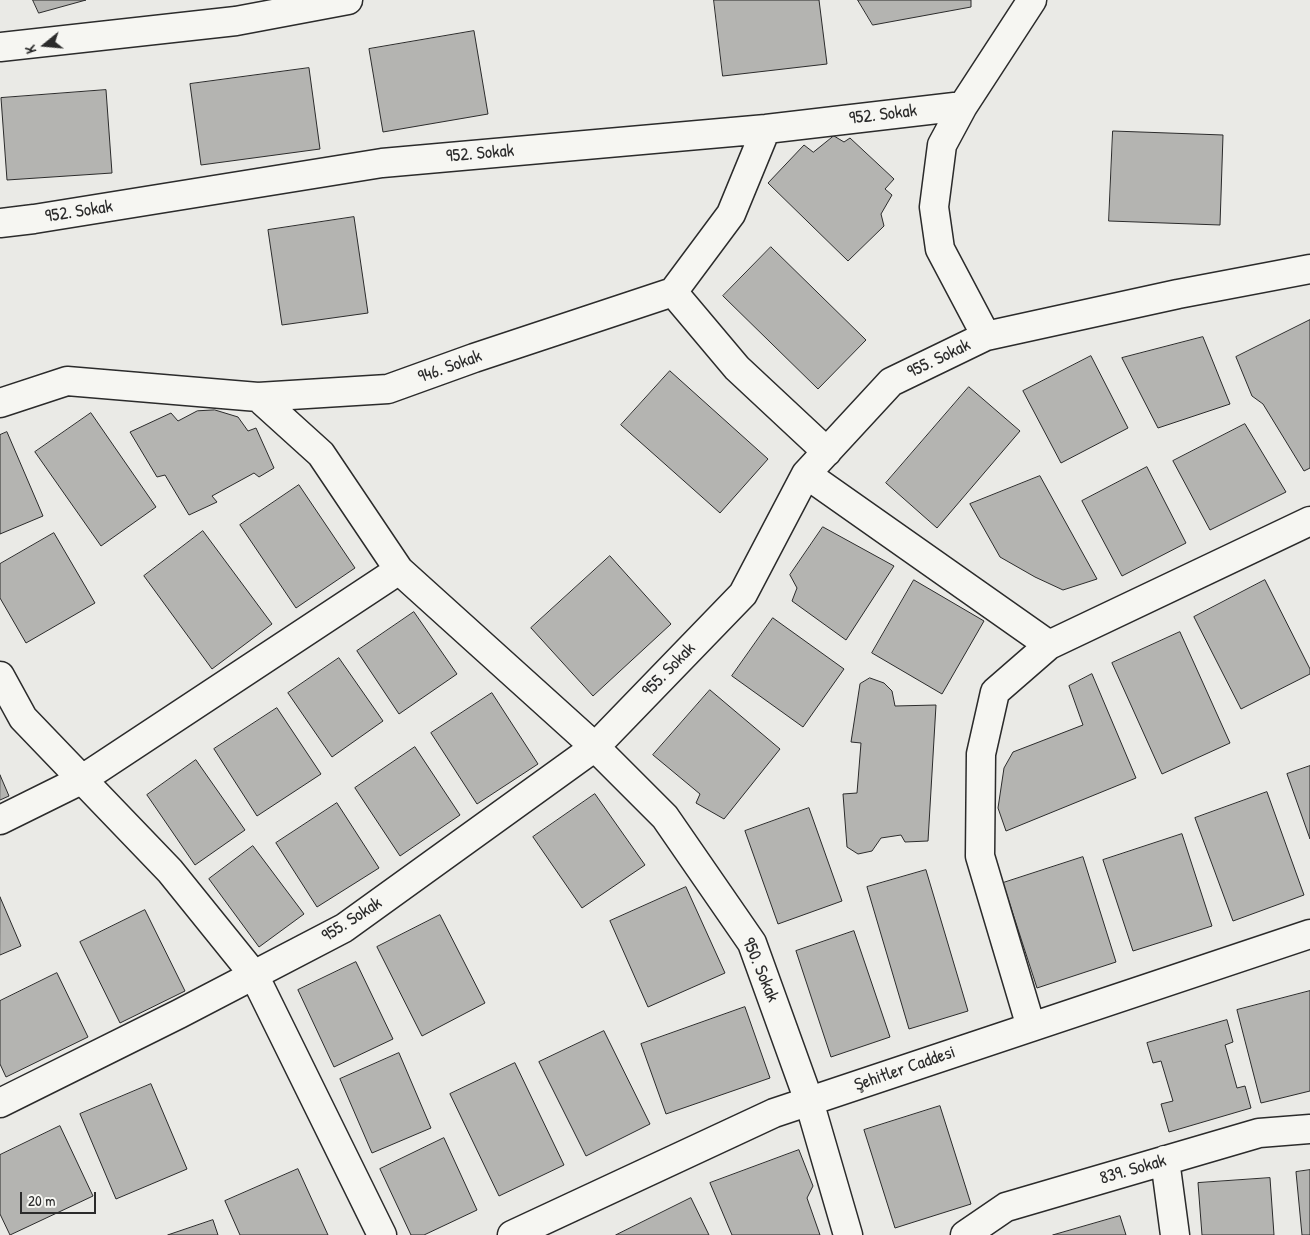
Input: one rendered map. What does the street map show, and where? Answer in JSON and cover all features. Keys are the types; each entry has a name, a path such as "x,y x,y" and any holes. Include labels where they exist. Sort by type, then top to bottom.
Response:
{"street":[{"path":"0,47 236,21 348,0"},
{"path":"986,336 940,249 934,207 942,144 963,106 1032,0"},
{"name":"952. Sokak","path":"0,223 382,163 766,128 963,106"},
{"path":"766,128 731,214 673,292 737,368 827,452"},
{"name":"955. Sokak","path":"0,1103 344,928 595,747 743,594 806,474 891,382 986,336 1178,294 1310,269"},
{"name":"946. Sokak","path":"0,403 67,381 258,397 388,389 474,358 673,292"},
{"name":"950. Sokak","path":"258,397 321,454 400,570 595,747 665,817 752,944 809,1102 848,1235"},
{"path":"806,474 1049,645"},
{"path":"1031,1027 980,856 981,754 995,692 1049,645 1310,521"},
{"path":"0,820 81,780 400,570"},
{"path":"0,676 23,718 170,871 254,975 382,1235"},
{"name":"Şehitler Caddesi","path":"512,1235 774,1113 1310,934"},
{"name":"839. Sokak","path":"965,1235 1006,1207 1259,1132 1310,1129"},
{"path":"1165,1160 1175,1235"}],"building":[{"path":"33,0 86,0 39,13"},
{"path":"714,0 819,0 827,64 723,76"},
{"path":"858,0 971,0 971,7 873,25"},
{"path":"474,31 488,114 383,132 369,49"},
{"path":"309,68 320,149 201,165 190,84"},
{"path":"106,90 112,173 7,180 1,98"},
{"path":"1113,131 1223,135 1220,225 1109,221"},
{"path":"834,136 844,142 850,138 894,179 885,189 892,195 881,214 884,226 848,261 768,183 804,145 813,152"},
{"path":"354,217 368,313 282,325 268,230"},
{"path":"771,247 866,340 818,389 723,296"},
{"path":"1310,320 1310,468 1304,471 1263,404 1252,396 1236,357"},
{"path":"1203,337 1230,404 1158,428 1122,358"},
{"path":"1091,356 1128,428 1061,463 1023,391"},
{"path":"670,371 768,459 720,513 621,425"},
{"path":"969,387 1020,431 937,528 886,483"},
{"path":"215,410 238,417 248,431 256,428 274,468 259,477 254,473 212,496 217,502 189,515 165,475 157,477 130,432 171,413 178,421 197,411"},
{"path":"91,413 156,507 101,546 35,452"},
{"path":"1245,424 1286,492 1210,530 1173,461"},
{"path":"7,432 43,516 0,534 0,435"},
{"path":"1147,467 1186,543 1122,576 1082,501"},
{"path":"1040,476 1097,579 1063,590 1000,557 970,504"},
{"path":"299,485 355,568 296,608 240,525"},
{"path":"823,527 894,566 846,640 792,601 797,588 790,575"},
{"path":"203,531 272,624 212,669 144,576"},
{"path":"54,533 95,603 26,643 0,598 0,564"},
{"path":"610,556 671,624 593,696 531,628"},
{"path":"914,580 984,621 942,694 872,653"},
{"path":"1265,580 1310,669 1310,674 1241,709 1194,617"},
{"path":"414,612 457,674 399,714 357,651"},
{"path":"773,618 844,669 803,727 732,676"},
{"path":"1180,632 1230,743 1162,774 1112,663"},
{"path":"339,658 383,721 332,757 288,693"},
{"path":"1092,674 1136,778 1006,831 998,808 1004,768 1013,752 1083,725 1069,686"},
{"path":"870,678 884,683 892,691 895,706 936,705 928,841 905,842 901,835 881,838 872,851 858,854 847,847 843,794 857,793 861,743 851,742 860,684"},
{"path":"710,690 780,749 724,819 696,803 700,794 653,755"},
{"path":"492,693 538,764 477,804 431,733"},
{"path":"277,708 321,774 257,816 214,749"},
{"path":"415,747 460,815 400,856 355,788"},
{"path":"196,760 245,830 195,865 147,795"},
{"path":"1310,766 1310,839 1287,774"},
{"path":"0,775 9,796 0,800"},
{"path":"1267,792 1304,895 1233,921 1195,818"},
{"path":"595,794 645,865 582,908 533,837"},
{"path":"337,803 379,868 317,907 276,843"},
{"path":"809,808 842,901 778,924 745,831"},
{"path":"1182,834 1212,926 1133,951 1103,860"},
{"path":"253,846 304,914 259,947 209,879"},
{"path":"1083,857 1116,962 1037,988 1003,883"},
{"path":"926,870 968,1011 909,1029 867,887"},
{"path":"686,887 725,973 648,1007 610,921"},
{"path":"0,897 21,946 0,955"},
{"path":"145,910 185,991 120,1023 80,942"},
{"path":"440,915 485,1003 422,1036 377,947"},
{"path":"854,931 890,1037 831,1057 796,951"},
{"path":"356,962 393,1039 334,1067 298,990"},
{"path":"57,973 88,1037 6,1077 0,1064 0,1001"},
{"path":"1310,991 1310,1091 1261,1103 1237,1010"},
{"path":"745,1007 770,1078 666,1114 641,1044"},
{"path":"1227,1020 1233,1042 1225,1045 1237,1088 1245,1086 1251,1108 1169,1132 1161,1104 1173,1101 1161,1061 1153,1063 1147,1043"},
{"path":"604,1031 650,1124 586,1156 539,1062"},
{"path":"399,1053 431,1128 372,1153 340,1079"},
{"path":"515,1063 564,1165 499,1196 450,1094"},
{"path":"151,1084 187,1169 116,1199 80,1114"},
{"path":"940,1106 971,1204 895,1228 864,1130"},
{"path":"60,1126 93,1196 10,1235 0,1214 0,1155"},
{"path":"444,1138 477,1210 424,1235 411,1235 380,1169"},
{"path":"799,1150 813,1186 807,1198 820,1235 732,1235 710,1183"},
{"path":"298,1169 328,1235 240,1235 225,1201"},
{"path":"1310,1170 1310,1235 1302,1235 1296,1172"},
{"path":"1270,1178 1274,1235 1202,1235 1198,1183"},
{"path":"691,1198 709,1235 616,1235"},
{"path":"1120,1216 1126,1235 1053,1235"},
{"path":"213,1220 218,1235 168,1235"}]}
